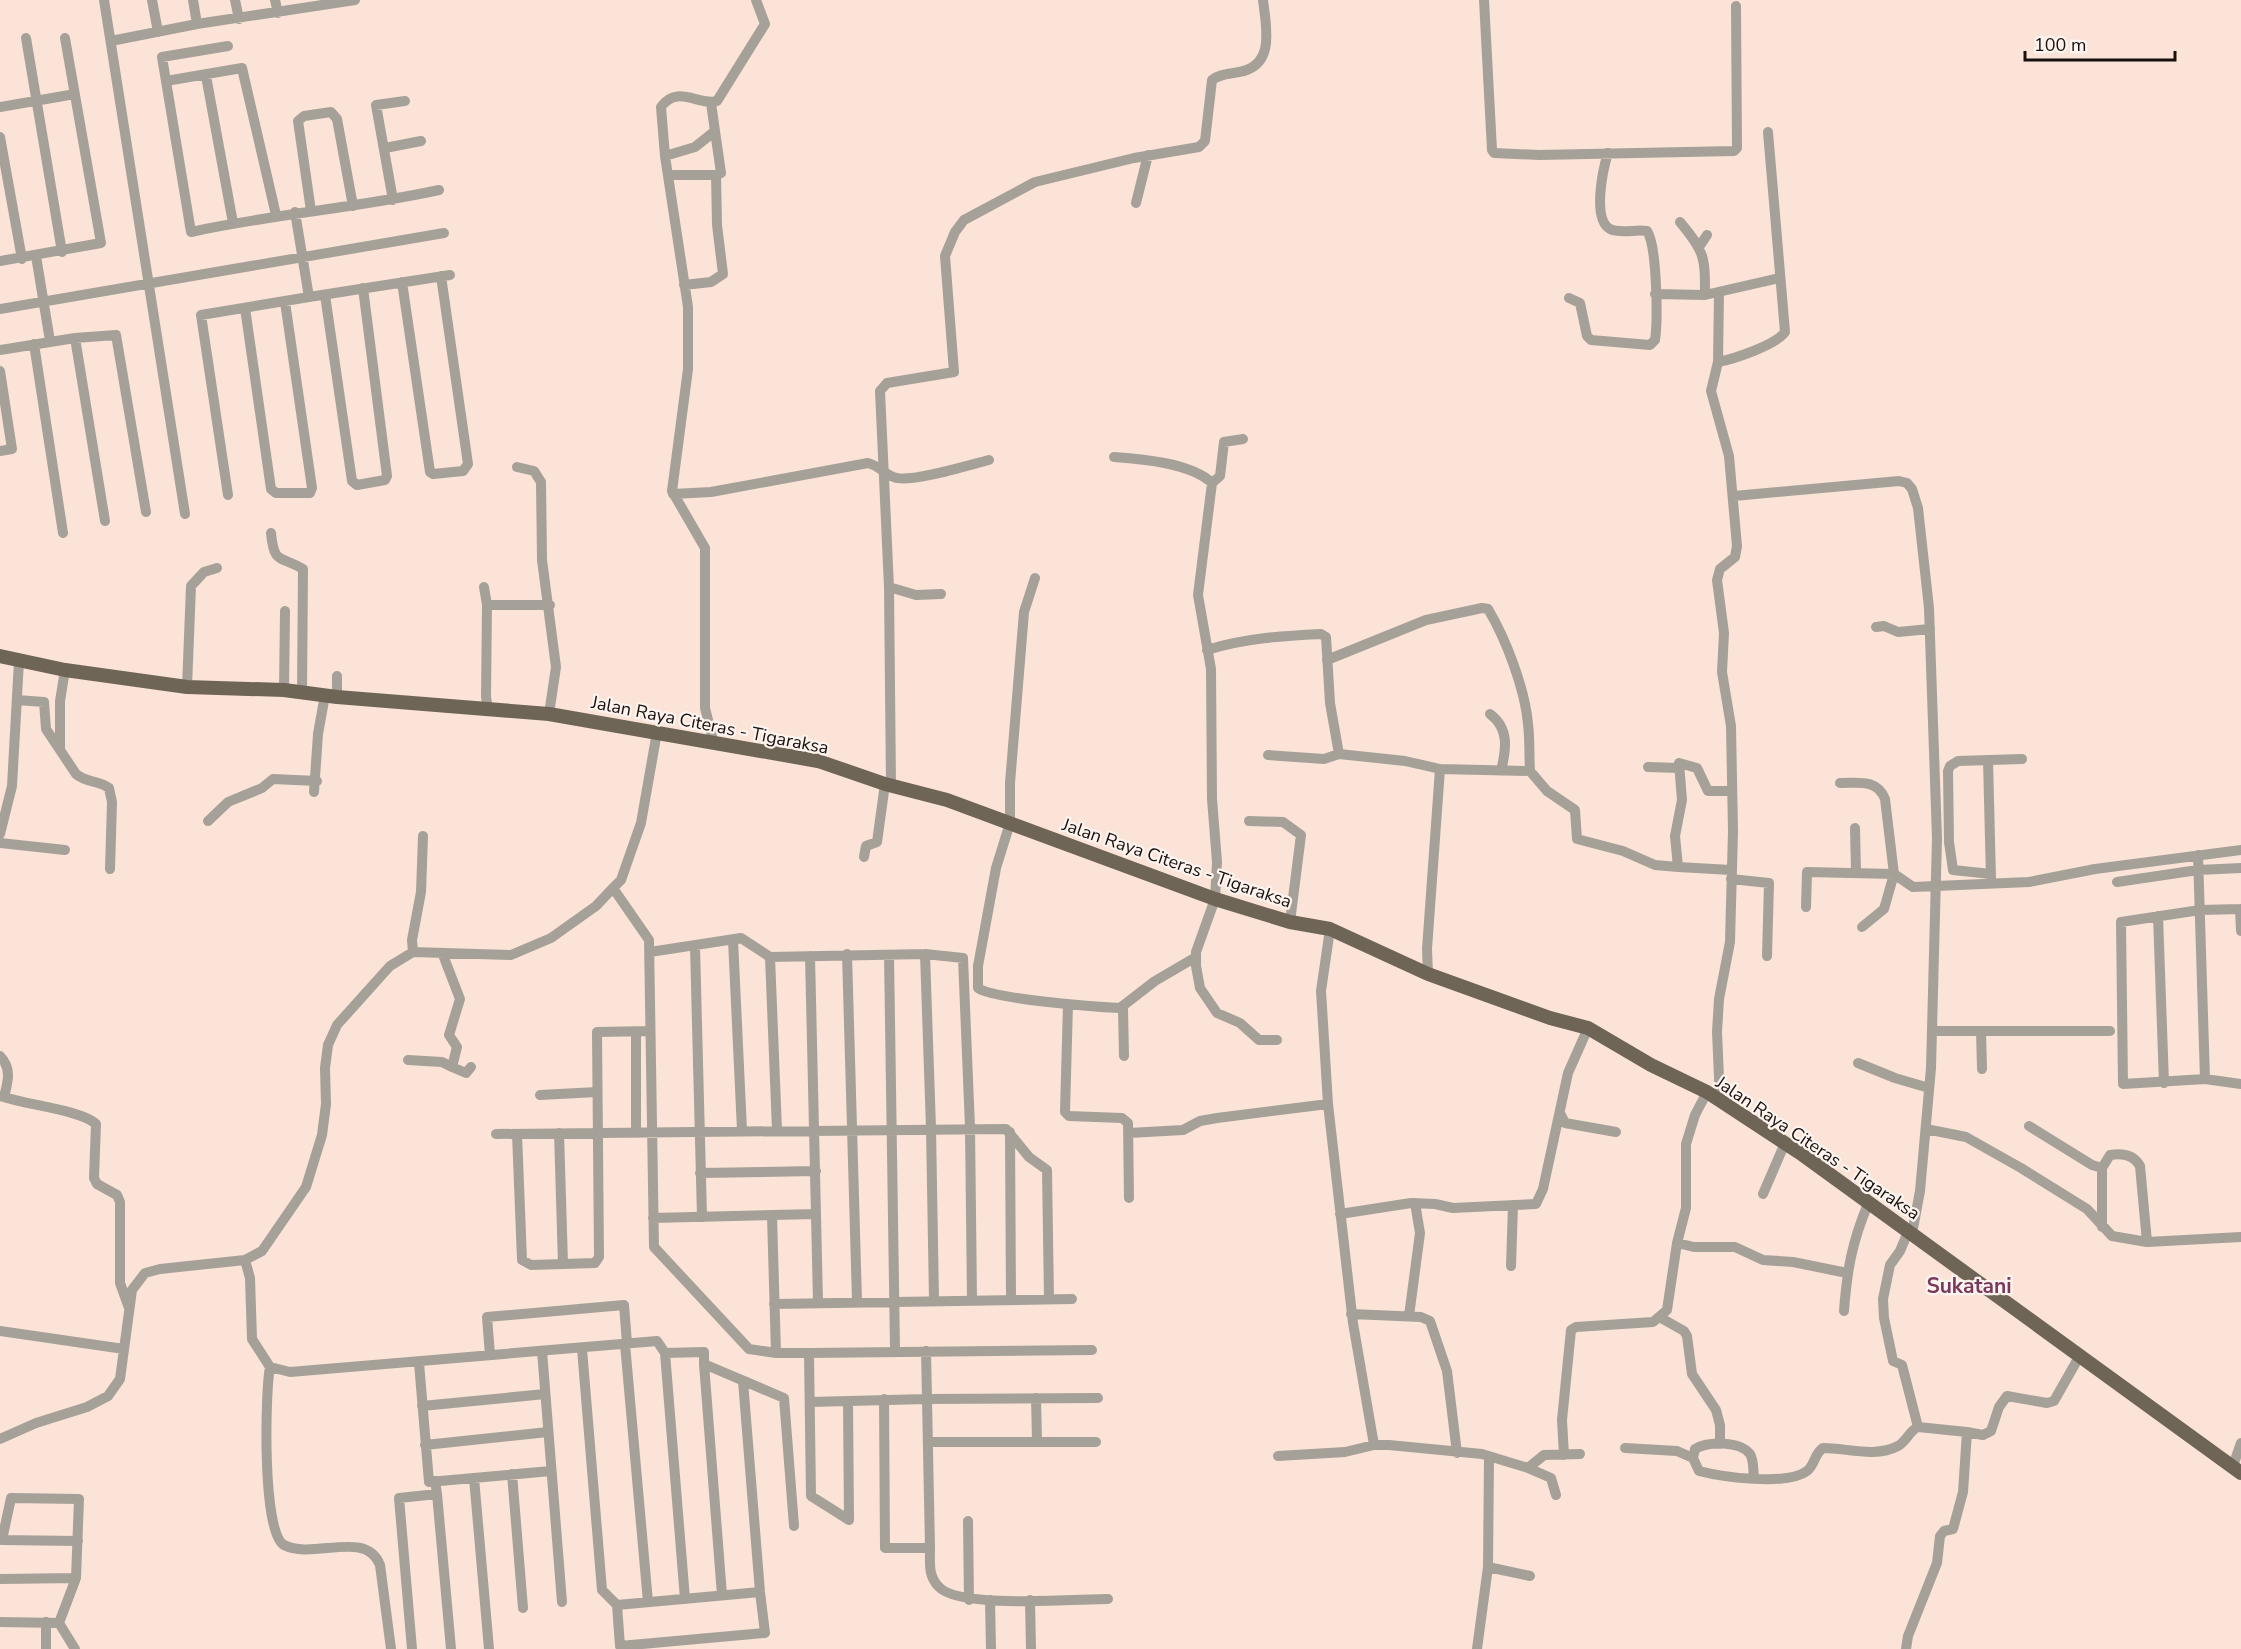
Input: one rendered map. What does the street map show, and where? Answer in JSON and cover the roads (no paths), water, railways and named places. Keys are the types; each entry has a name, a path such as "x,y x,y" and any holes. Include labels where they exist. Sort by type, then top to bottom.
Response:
{"main road":[{"name":"Jalan Raya Citeras - Tigaraksa","path":"0,656 65,670 187,687 284,690 549,714 818,761 888,785 947,800 1215,898 1290,922 1329,929 1428,974 1550,1018 1588,1028 1651,1065 1707,1092 1785,1143 2237,1470"}],"street":[{"path":"104,0 185,514"},
{"path":"152,0 158,32"},
{"path":"193,0 197,24"},
{"path":"235,0 239,19"},
{"path":"275,0 278,13"},
{"path":"111,41 197,24 278,13 317,3 355,0"},
{"path":"714,744 705,708 705,548 673,494 688,369 688,307 665,156 661,107 673,98 693,96 711,103 717,101 765,24 756,0"},
{"path":"864,857 866,846 877,842 888,785 889,587 879,394 882,387 886,383 949,375 955,370 945,256 959,226 974,214 1035,182 1148,155 1191,150 1205,141 1212,80 1216,76 1246,71 1265,51 1268,44 1263,0"},
{"path":"1484,0 1494,153 1539,155 1734,151 1737,148 1736,6"},
{"path":"26,38 62,252"},
{"path":"0,261 62,252 101,243 65,38"},
{"path":"228,46 162,57 190,232 276,215 393,200 439,190"},
{"path":"166,81 243,68 276,215"},
{"path":"206,76 233,223"},
{"path":"0,107 75,94"},
{"path":"393,200 386,148 376,105 405,101"},
{"path":"669,175 716,175 721,173 711,103"},
{"path":"311,211 298,121 304,116 331,112 337,119 353,206"},
{"path":"665,156 695,147 715,131"},
{"path":"1718,362 1757,349 1784,334 1768,132"},
{"path":"0,137 21,259"},
{"path":"386,148 421,141"},
{"path":"1569,297 1580,303 1587,336 1591,340 1650,345 1655,340 1655,294 1650,236 1647,231 1612,230 1607,227 1602,218 1599,202 1608,153"},
{"path":"1136,203 1148,155"},
{"path":"684,285 711,282 723,274 717,225 716,175"},
{"path":"295,212 309,297"},
{"path":"1680,222 1699,247 1705,262 1705,295"},
{"path":"0,309 444,233"},
{"path":"1699,247 1707,235"},
{"path":"36,256 50,341"},
{"path":"228,495 201,315 285,302 309,297 445,275 468,464 463,471 433,474 430,472 402,282"},
{"path":"1655,294 1705,295 1779,279"},
{"path":"325,295 352,481 357,485 385,480 387,476 363,288"},
{"path":"1719,292 1718,362 1711,391 1726,441 1734,496 1737,552 1735,557 1720,569 1717,580 1724,633 1722,672 1731,726 1732,791 1730,942 1719,999 1717,1032 1720,1100"},
{"path":"245,308 271,489 276,494 310,493 312,488 285,302"},
{"path":"0,350 50,341 116,335 146,512"},
{"path":"75,338 105,521"},
{"path":"34,344 63,533"},
{"path":"0,371 12,449 0,451"},
{"path":"1243,439 1224,442 1220,477 1212,483 1198,595 1211,669 1215,898 1202,932 1196,957 1200,988 1216,1013 1240,1023 1259,1040 1277,1040"},
{"path":"1114,457 1150,459 1175,466 1212,483"},
{"path":"673,494 711,492 868,464 882,469 890,476 905,479 989,460"},
{"path":"517,467 534,471 541,482 542,560 550,605 556,667 549,714"},
{"path":"1734,496 1899,480 1907,483 1918,508 1930,629 1937,838 1933,1031 1917,1210 1910,1233 1887,1273 1884,1318 1893,1360 1902,1365 1918,1427"},
{"path":"271,533 274,554 278,559 303,569 302,693"},
{"path":"187,687 191,586 204,572 217,568"},
{"path":"1035,578 1024,612 1010,783 1010,823 996,868 977,985 980,990 1068,1004 1123,1008 1155,981 1196,957"},
{"path":"484,587 487,605 486,697 488,709"},
{"path":"889,587 916,595 941,594"},
{"path":"487,605 550,605"},
{"path":"1327,660 1426,620 1482,608 1488,609 1499,631 1524,699 1528,724 1530,771 1547,791 1575,810 1575,837 1623,851 1655,865 1731,875 1769,883 1767,956"},
{"path":"284,690 285,611"},
{"path":"1876,627 1884,626 1898,632 1930,629"},
{"path":"1207,650 1233,642 1321,634 1326,637 1330,703 1339,754"},
{"path":"0,834 12,786 19,661"},
{"path":"60,748 60,701 65,670"},
{"path":"208,821 228,802 262,788 273,779 315,787 318,734 336,676"},
{"path":"17,700 44,702 46,729 80,778 103,784 112,793 110,869"},
{"path":"1490,714 1499,720 1505,735 1506,749 1501,771"},
{"path":"0,1439 36,1423 87,1407 108,1396 120,1379 132,1290 145,1273 160,1269 245,1260 262,1251 306,1187 322,1135 327,1104 325,1068 328,1045 337,1025 390,966 413,952 443,955 511,955 551,938 596,906 621,880 641,823 657,732"},
{"path":"1268,755 1324,759 1339,754 1405,761 1440,769 1530,771"},
{"path":"2022,759 1958,761 1950,766 1949,842 1951,865 1955,872 2029,882 2095,869 2241,849"},
{"path":"1988,760 1991,878"},
{"path":"1678,867 1676,831 1682,800 1679,768 1681,762 1697,768 1708,791 1732,791"},
{"path":"1648,767 1679,768"},
{"path":"1428,974 1427,949 1440,769"},
{"path":"1840,783 1870,783 1882,793 1894,874 1884,909 1862,927"},
{"path":"1249,821 1283,822 1301,835 1290,922"},
{"path":"1855,828 1856,872"},
{"path":"413,952 412,940 421,892 423,836"},
{"path":"0,843 65,850"},
{"path":"2198,855 2205,1079"},
{"path":"2117,882 2198,870 2241,868"},
{"path":"1806,907 1807,872 1894,874 1913,887 1936,887 1991,878"},
{"path":"613,888 649,940 654,1247 749,1349 776,1353 895,1350 926,1352 1092,1350"},
{"path":"2241,931 2241,909 2199,910 2121,922 2123,1083 2164,1083 2205,1079 2241,1084"},
{"path":"2158,916 2164,1083"},
{"path":"1329,929 1321,991 1328,1104 1352,1314 1374,1445"},
{"path":"650,952 741,938 770,957 925,954 963,958 970,1127 972,1300"},
{"path":"733,940 742,1130"},
{"path":"695,946 702,1217"},
{"path":"847,954 857,1301"},
{"path":"925,954 932,1128 934,1300"},
{"path":"443,955 460,999 449,1035 457,1047 452,1067"},
{"path":"889,955 895,1350"},
{"path":"810,956 816,1129 818,1302"},
{"path":"770,957 777,1130"},
{"path":"1068,1004 1065,1112 1069,1116 1122,1118 1128,1123 1129,1198"},
{"path":"1123,1008 1124,1056"},
{"path":"1340,1214 1386,1205 1415,1203 1453,1208 1528,1205 1539,1200 1568,1073 1588,1028"},
{"path":"1933,1031 2110,1030"},
{"path":"517,1134 522,1260 531,1265 592,1264 599,1260 597,1032 650,1031"},
{"path":"1981,1031 1982,1069"},
{"path":"636,1032 636,1132"},
{"path":"0,1056 7,1066 8,1074 2,1096 26,1105 53,1108 91,1119 96,1124 94,1178 98,1185 117,1195 120,1202 120,1283 130,1311"},
{"path":"408,1060 442,1062 465,1073 471,1067"},
{"path":"1858,1062 1895,1078 1929,1088"},
{"path":"540,1095 597,1092"},
{"path":"1564,1455 1562,1420 1571,1330 1576,1327 1653,1322 1667,1310 1677,1243 1686,1209 1686,1144 1695,1115 1707,1092"},
{"path":"1129,1133 1183,1130 1209,1120 1328,1104"},
{"path":"1560,1113 1565,1124 1616,1131"},
{"path":"2029,1126 2092,1165 2102,1168"},
{"path":"496,1134 996,1127 1010,1132 1029,1157 1047,1170 1049,1299"},
{"path":"1926,1129 1957,1134 1974,1141 2087,1209 2112,1236 2147,1242 2241,1237"},
{"path":"1010,1132 1011,1299"},
{"path":"559,1133 563,1264"},
{"path":"1763,1194 1785,1143"},
{"path":"2102,1227 2102,1168 2110,1155 2126,1155 2138,1161 2140,1166 2147,1242"},
{"path":"700,1173 816,1171"},
{"path":"1409,1316 1420,1233 1415,1203"},
{"path":"1844,1311 1847,1273 1854,1236 1868,1204"},
{"path":"1512,1266 1513,1205"},
{"path":"652,1218 816,1214"},
{"path":"772,1216 776,1353"},
{"path":"1677,1243 1695,1247 1735,1247 1763,1260 1792,1262 1847,1273"},
{"path":"245,1260 250,1278 252,1339 270,1367 290,1372 418,1364 490,1355 657,1341 665,1353 685,1599"},
{"path":"774,1304 1072,1299"},
{"path":"490,1355 487,1317 624,1305 648,1602"},
{"path":"1352,1314 1409,1316 1430,1321 1447,1371 1457,1453"},
{"path":"1661,1317 1684,1331 1687,1336 1692,1374 1716,1410 1720,1425 1720,1444"},
{"path":"0,1331 124,1349"},
{"path":"582,1348 602,1590 617,1605 620,1647 706,1644 765,1633 743,1381"},
{"path":"542,1351 562,1602"},
{"path":"665,1353 704,1352 722,1595"},
{"path":"926,1352 930,1576 941,1589 954,1597 969,1600 1108,1599"},
{"path":"810,1353 811,1496 849,1520 848,1401"},
{"path":"1918,1427 1983,1435 1991,1431 1999,1407 2007,1396 2047,1403 2054,1401 2079,1357"},
{"path":"418,1364 429,1482 551,1471"},
{"path":"704,1364 784,1398 794,1526"},
{"path":"270,1367 266,1388 268,1456 270,1509 276,1537 285,1545 313,1550 364,1548 377,1557 391,1649"},
{"path":"422,1406 545,1394"},
{"path":"1036,1398 1037,1442"},
{"path":"810,1402 884,1399 1098,1398"},
{"path":"884,1399 885,1548 930,1548"},
{"path":"1754,1478 1749,1454 1741,1447 1720,1444 1701,1445 1695,1449 1693,1458 1699,1471 1754,1478 1799,1476 1808,1470 1822,1448 1868,1451 1893,1448 1902,1443 1918,1427"},
{"path":"425,1444 548,1432"},
{"path":"1906,1649 1908,1636 1937,1563 1940,1536 1944,1531 1953,1529 1961,1508 1967,1432"},
{"path":"928,1442 1096,1442"},
{"path":"2237,1470 2241,1443"},
{"path":"1278,1456 1345,1452 1374,1445 1489,1457 1528,1468 1551,1478 1556,1495"},
{"path":"1626,1448 1677,1451 1693,1458"},
{"path":"1528,1468 1544,1455 1580,1454"},
{"path":"1477,1649 1488,1568 1489,1457"},
{"path":"512,1474 523,1608"},
{"path":"474,1478 489,1649"},
{"path":"435,1481 451,1649"},
{"path":"412,1649 399,1498 437,1494"},
{"path":"59,1623 76,1578 78,1541 79,1499 11,1498 2,1540 78,1541"},
{"path":"968,1521 969,1600"},
{"path":"1488,1568 1530,1576"},
{"path":"0,1579 76,1578"},
{"path":"617,1605 760,1592"},
{"path":"990,1600 991,1649"},
{"path":"1030,1600 1031,1649"},
{"path":"0,1622 59,1623"},
{"path":"46,1622 46,1649"},
{"path":"59,1623 75,1649"}],"district":[{"name":"Sukatani","path":"1969,1286"}]}
